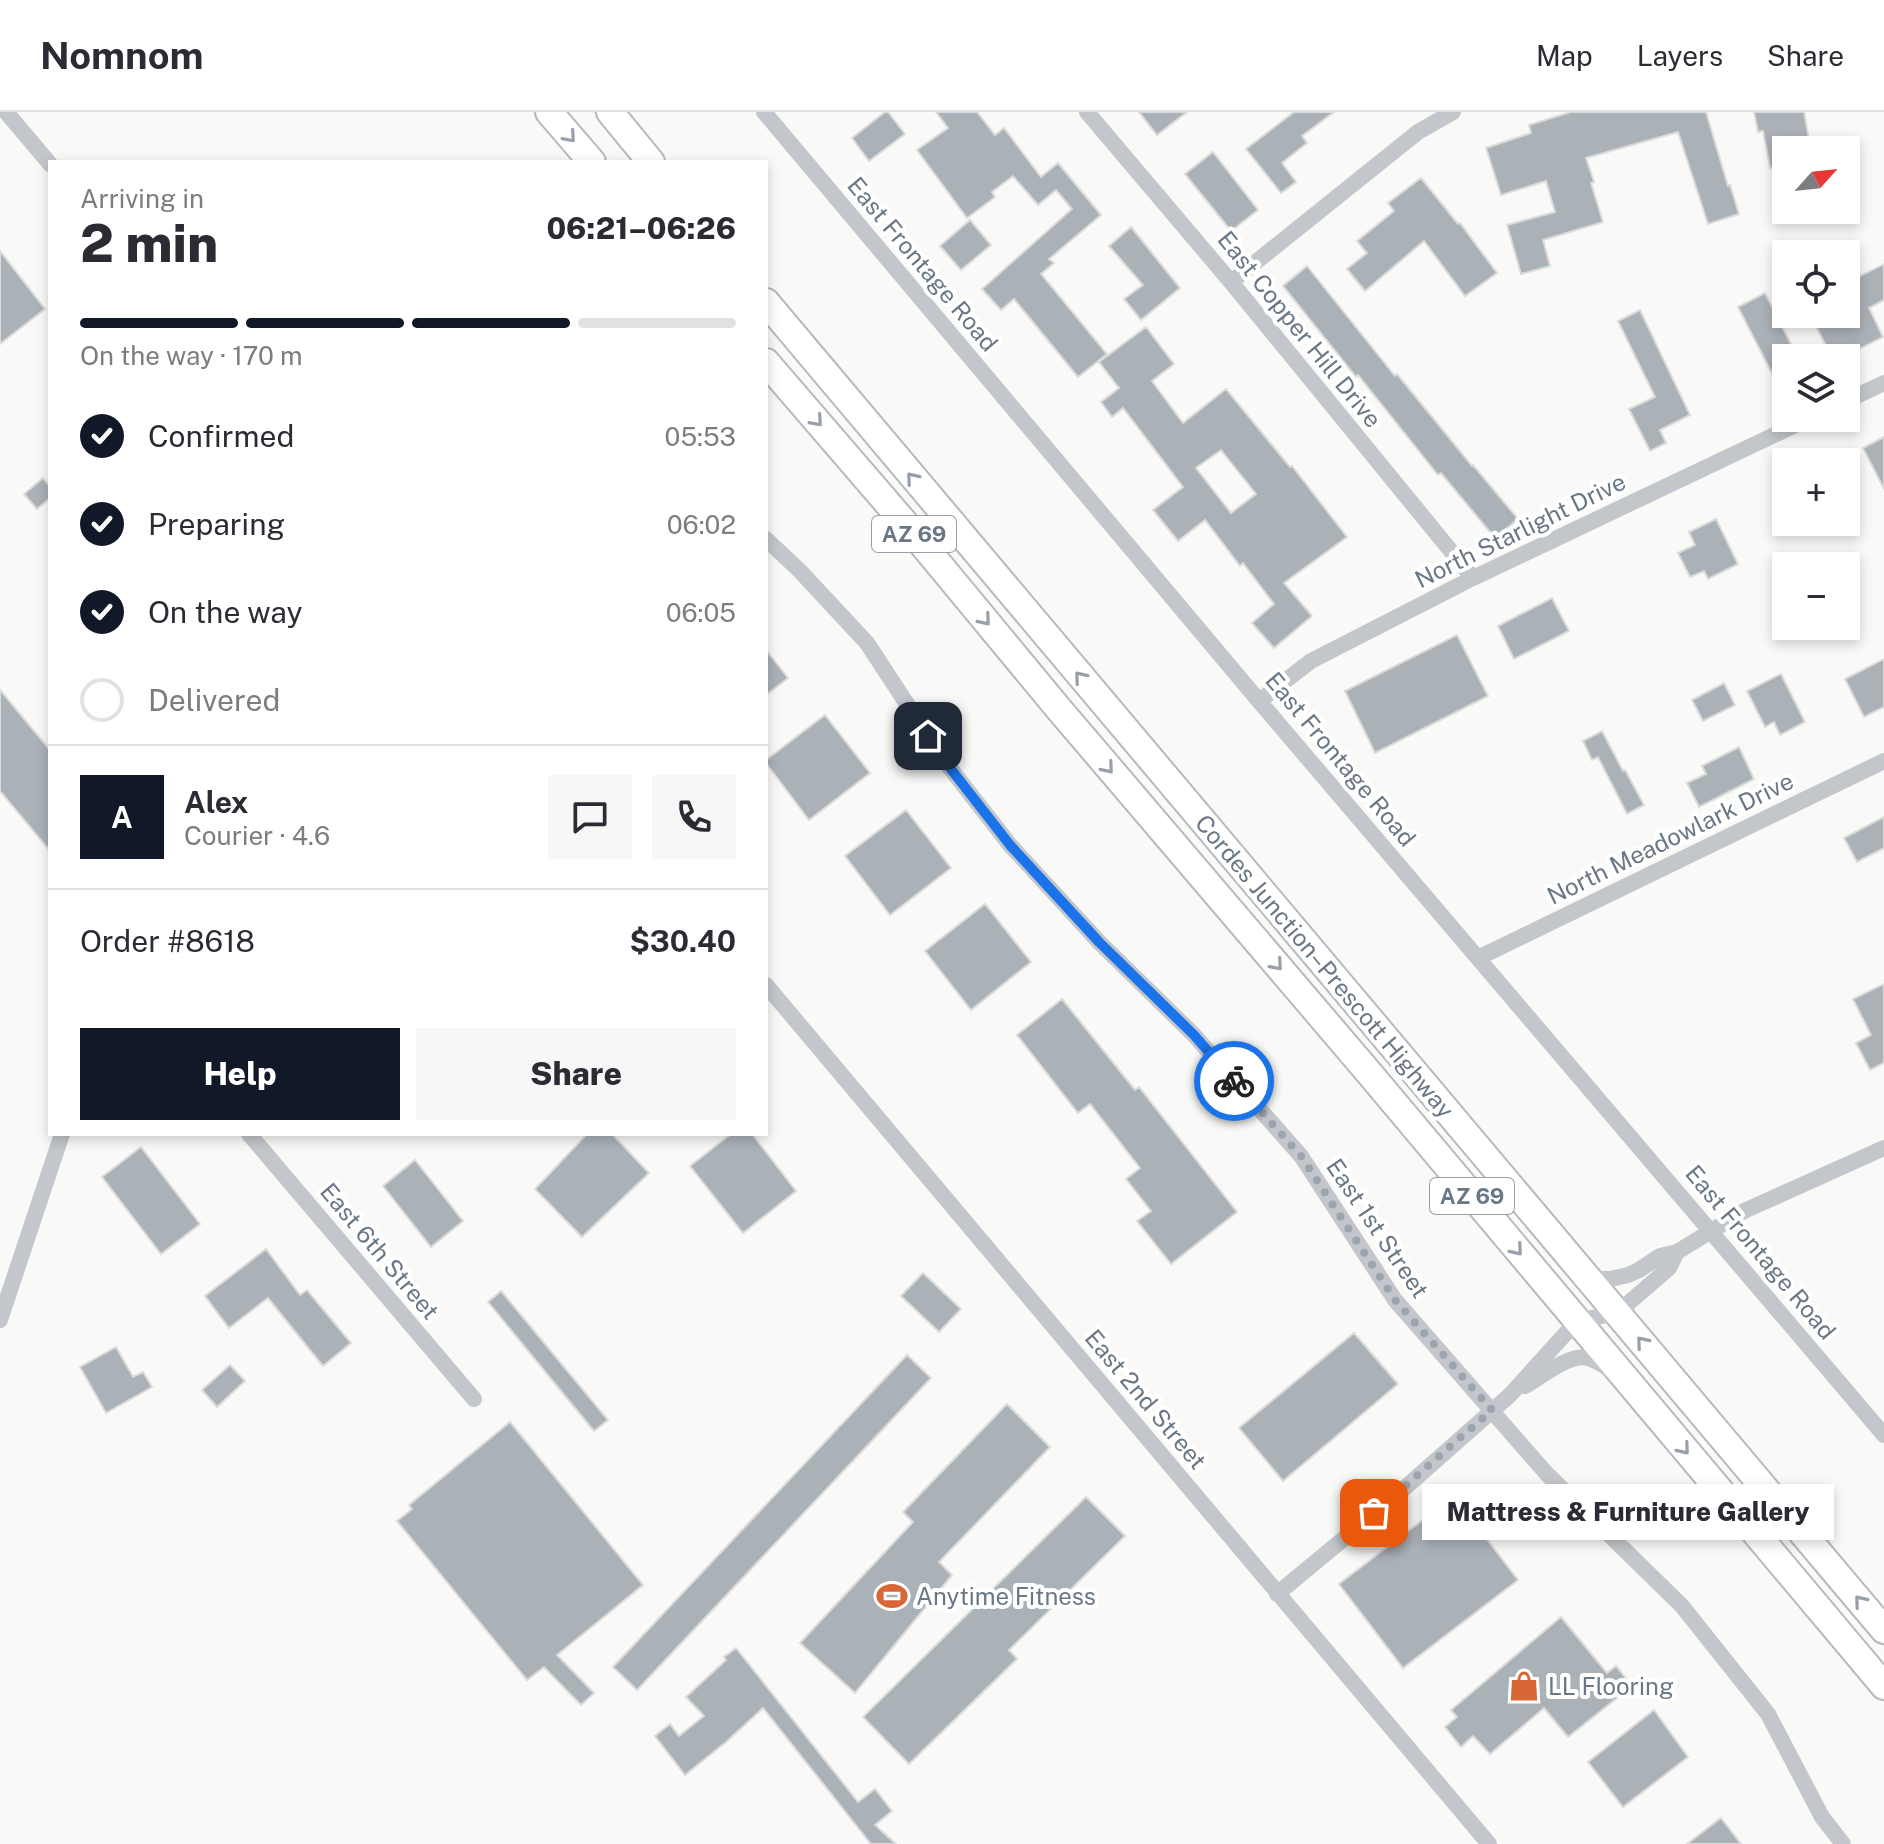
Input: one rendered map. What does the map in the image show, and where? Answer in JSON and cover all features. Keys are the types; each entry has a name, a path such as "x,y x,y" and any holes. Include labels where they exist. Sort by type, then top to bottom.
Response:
{"main road":[{"path":"549,112 590,160"},
{"path":"610,112 649,160"},
{"name":"Cordes Junction–Prescott Highway","path":"768,304 1884,1630"},
{"name":"Cordes Junction–Prescott Highway","path":"768,364 1884,1686"}],"street":[{"path":"6,112 48,162"},
{"name":"East Frontage Road","path":"764,112 1259,701 1884,1435"},
{"name":"East Copper Hill Drive","path":"1087,112 1231,282 1473,578"},
{"path":"1231,282 1418,132 1453,112"},
{"path":"1860,394 1884,383"},
{"name":"North Starlight Drive","path":"1259,701 1311,661 1473,578 1781,432"},
{"name":"East 1st Street","path":"768,541 867,643 943,759 1010,845 1099,942 1194,1035 1301,1156 1395,1300 1546,1473 1682,1606 1768,1714 1822,1817 1843,1844"},
{"name":"North Meadowlark Drive","path":"1478,958 1884,761"},
{"name":"East 2nd Street","path":"768,987 1489,1844"},
{"path":"0,1320 61,1136"},
{"name":"East 6th Street","path":"251,1136 474,1399"},
{"path":"1588,1279 1628,1275 1660,1256 1677,1252 1744,1211 1884,1148"},
{"path":"1277,1594 1399,1493 1510,1395 1577,1321 1617,1313 1669,1268 1677,1252"},
{"path":"1510,1395 1569,1360 1580,1357 1589,1358 1623,1376"}],"building":[{"path":"885,112 905,134 869,161 852,138"},
{"path":"936,112 977,112 995,135 1004,128 1041,177 1058,163 1101,215 1049,259 1054,263 1041,274 1107,354 1078,377 1014,299 1001,310 982,289 1072,209 1056,190 1038,205 1013,176 992,192 995,197 967,218 917,150 948,128"},
{"path":"1139,112 1187,112 1157,135"},
{"path":"1294,112 1334,112 1302,136 1307,143 1282,163 1296,182 1281,193 1246,149"},
{"path":"1571,112 1706,112 1739,214 1708,224 1678,132 1586,158 1603,222 1543,240 1550,266 1521,274 1507,225 1555,212 1546,181 1501,195 1486,148 1531,133 1529,125"},
{"path":"1754,112 1804,112 1808,136 1772,136 1770,168 1763,131 1758,132"},
{"path":"1213,152 1258,210 1231,231 1185,174"},
{"path":"1421,178 1497,273 1465,296 1424,241 1365,291 1347,269 1367,253 1357,241 1394,211 1388,203"},
{"path":"970,220 991,245 961,270 940,246"},
{"path":"1131,227 1180,288 1141,320 1124,299 1143,285 1109,246"},
{"path":"0,251 45,309 0,344"},
{"path":"1884,264 1884,300 1869,308 1883,337 1860,349 1860,344 1825,344 1817,328 1860,328 1860,276"},
{"path":"1307,266 1395,376 1397,374 1518,519 1495,538 1441,473 1438,475 1283,286"},
{"path":"1765,293 1772,307 1772,328 1783,328 1791,344 1772,344 1772,374 1738,307"},
{"path":"1640,310 1690,415 1660,430 1666,443 1650,451 1629,409 1655,397 1618,321"},
{"path":"1146,327 1174,364 1152,381 1183,423 1226,389 1347,537 1284,583 1312,616 1274,648 1252,623 1274,604 1243,563 1240,566 1205,520 1178,541 1153,510 1183,487 1123,408 1112,417 1101,402 1119,388 1099,362","holes":["1221,450 1256,494 1231,513 1196,468"]},
{"path":"1884,437 1884,489 1863,448"},
{"path":"43,478 48,484 48,500 37,509 24,494"},
{"path":"1716,519 1738,564 1708,579 1704,571 1690,577 1678,553 1695,545 1689,532"},
{"path":"1552,598 1569,631 1514,659 1498,626"},
{"path":"1457,635 1488,696 1375,753 1345,691"},
{"path":"768,653 788,678 768,693"},
{"path":"1884,659 1884,707 1864,717 1845,679"},
{"path":"1781,674 1805,722 1780,735 1774,722 1765,727 1747,691"},
{"path":"1724,683 1735,705 1703,721 1692,700"},
{"path":"0,690 48,748 48,849 0,791"},
{"path":"825,715 870,773 809,820 768,766 768,758"},
{"path":"1602,731 1644,805 1627,814 1598,757 1592,760 1583,741"},
{"path":"1739,747 1754,779 1699,807 1687,783 1706,774 1702,766"},
{"path":"906,810 951,868 890,915 845,856"},
{"path":"1884,817 1884,848 1857,862 1844,838"},
{"path":"985,904 1031,962 971,1010 925,951"},
{"path":"1884,984 1884,1063 1870,1070 1856,1043 1871,1035 1853,999"},
{"path":"1062,999 1135,1090 1139,1087 1237,1212 1171,1264 1137,1221 1151,1211 1126,1179 1140,1168 1090,1104 1078,1113 1017,1035"},
{"path":"585,1136 614,1136 649,1173 582,1237 535,1189"},
{"path":"728,1136 754,1136 796,1191 743,1233 690,1166"},
{"path":"141,1147 200,1224 161,1254 102,1177"},
{"path":"415,1160 463,1221 431,1247 383,1186"},
{"path":"266,1249 300,1295 307,1290 351,1343 323,1366 268,1298 229,1328 205,1296"},
{"path":"923,1273 961,1309 939,1332 901,1296"},
{"path":"501,1291 608,1420 594,1431 488,1302"},
{"path":"1354,1333 1398,1384 1283,1481 1239,1428"},
{"path":"116,1347 133,1377 143,1372 152,1387 106,1413 80,1367"},
{"path":"907,1355 931,1378 637,1690 613,1667"},
{"path":"230,1365 245,1381 217,1407 202,1390"},
{"path":"1007,1404 1050,1447 939,1562 952,1575 855,1693 800,1643 913,1522 903,1512"},
{"path":"510,1422 643,1585 557,1655 594,1693 581,1705 544,1667 527,1680 397,1521 412,1509 409,1505"},
{"path":"1454,1496 1518,1580 1403,1668 1339,1584"},
{"path":"1086,1497 1125,1536 1009,1650 1017,1659 909,1764 863,1717"},
{"name":"LL Flooring","path":"1561,1617 1607,1673 1616,1666 1632,1686 1568,1737 1544,1708 1490,1754 1473,1736 1461,1747 1445,1727 1457,1717 1451,1710"},
{"path":"736,1648 858,1802 875,1789 892,1811 875,1825 896,1844 871,1844 763,1708 685,1775 655,1736 670,1724 679,1736 704,1716 686,1697"},
{"path":"1654,1710 1688,1757 1623,1807 1588,1762"},
{"path":"1721,1818 1741,1844 1687,1844"}],"way so far":[{"path":"1234,1081 1301,1156 1395,1300 1492,1410 1374,1513"}],"place":[{"name":"Mattress & Furniture Gallery","path":"1374,1513"},
{"name":"Anytime Fitness","path":"892,1596"},
{"name":"LL Flooring","path":"1524,1686"}],"route":[{"path":"928,736 1010,845 1099,942 1194,1035 1234,1081"}]}
